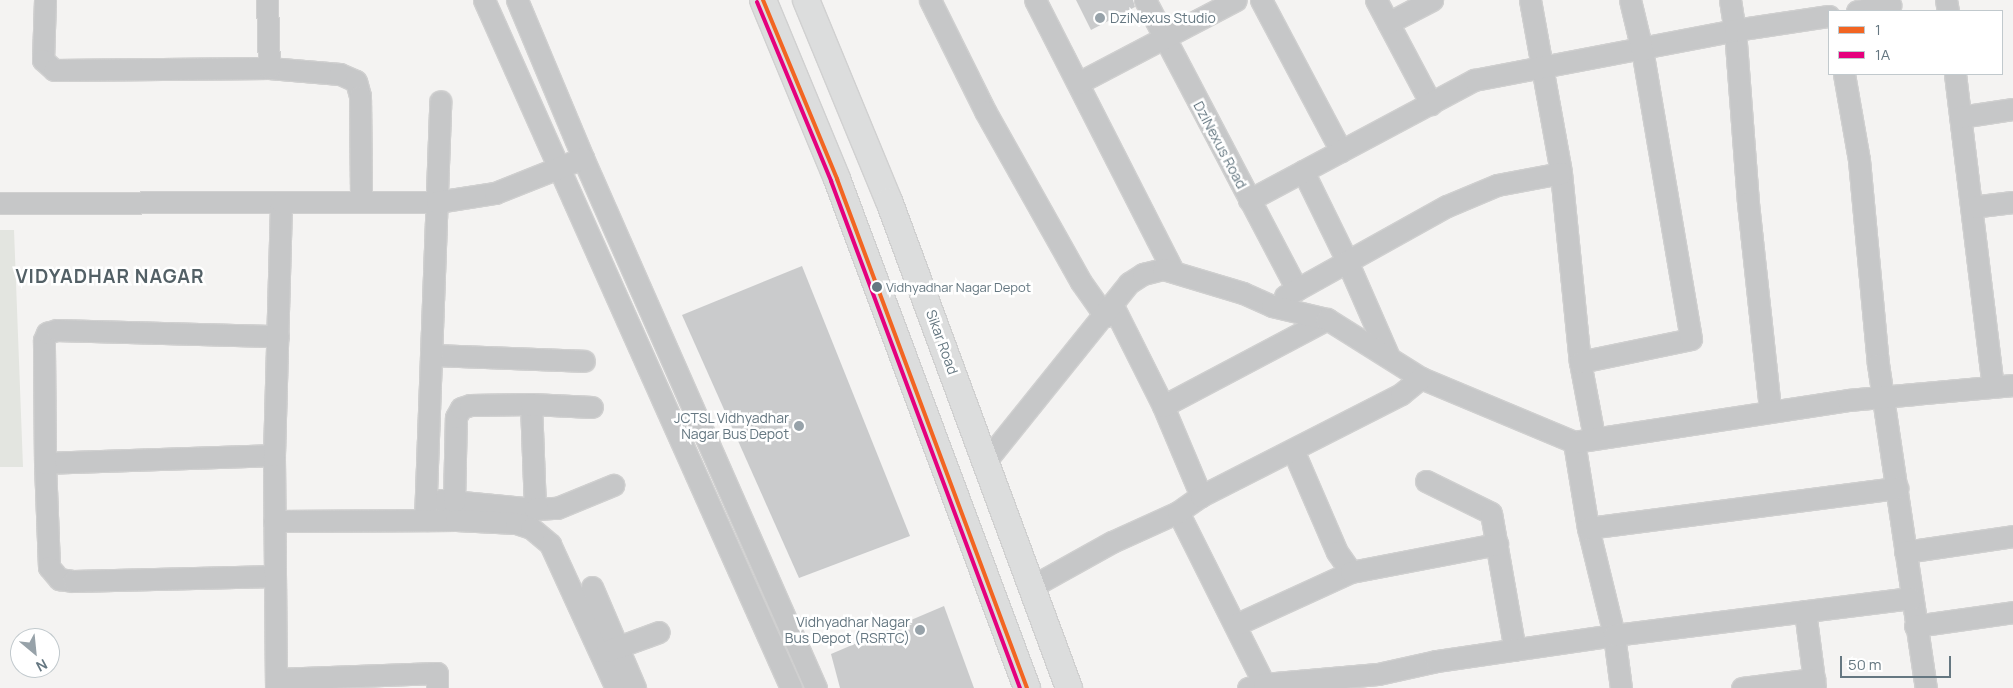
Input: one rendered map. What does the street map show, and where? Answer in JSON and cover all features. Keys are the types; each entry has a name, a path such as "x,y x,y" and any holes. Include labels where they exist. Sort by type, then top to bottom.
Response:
{"main road":[{"path":"763,0 837,179 1026,688"},
{"name":"Sikar Road","path":"807,0 889,201 1069,688"}],"street":[{"path":"45,0 43,60 54,70 269,68 340,74 356,81 360,96 361,200"},
{"path":"267,0 269,68"},
{"path":"484,0 791,688"},
{"path":"517,0 583,158 816,688"},
{"path":"930,0 985,111 1081,282 1109,311 1163,406 1201,496"},
{"path":"1035,0 1173,271"},
{"name":"DziNexus Road","path":"1145,0 1297,288"},
{"path":"1078,83 1236,0"},
{"path":"1261,0 1341,151"},
{"path":"1376,0 1430,104"},
{"path":"1388,23 1432,0"},
{"path":"1530,0 1561,174 1580,362 1594,437"},
{"path":"1580,362 1691,339 1642,50 1630,0"},
{"path":"1730,0 1735,30 1748,203 1770,410"},
{"path":"1862,10 1890,5"},
{"path":"1249,200 1474,80 1642,50 1735,30 1828,16"},
{"path":"1844,75 1859,160 1878,364 1885,396 1911,598 1926,688"},
{"path":"985,462 1109,311 1129,283 1143,274 1163,269 1243,293 1272,306 1327,319 1421,378 1574,442 1594,437 1770,410 1885,396 2003,385 1971,207 1955,75"},
{"path":"425,520 440,101"},
{"path":"1960,117 2013,109"},
{"path":"0,203 361,200 437,202 495,193 583,158"},
{"path":"1303,172 1347,261 1389,357"},
{"path":"1272,306 1297,288 1447,206 1497,184 1561,174"},
{"path":"282,202 274,455 276,683 437,673 437,688"},
{"path":"1971,207 2013,202"},
{"path":"1163,406 1327,319"},
{"path":"275,576 74,582 59,579 49,567 45,463 44,340 48,333 57,330 278,336"},
{"path":"431,355 584,361"},
{"path":"1031,588 1112,542 1178,512 1201,496 1401,394 1421,378"},
{"path":"454,502 456,417 461,408 470,405 531,404 592,407"},
{"path":"531,404 536,509"},
{"path":"1574,442 1588,528 1614,635 1621,688"},
{"path":"1293,450 1337,552 1351,572"},
{"path":"45,463 274,455"},
{"path":"1426,481 1492,512 1515,650"},
{"path":"426,498 536,509 557,508 613,484"},
{"path":"1588,528 1896,488"},
{"path":"1178,512 1235,624 1256,686 1380,681 1515,650 1614,635 1911,598"},
{"path":"274,521 425,520 516,523 531,528 550,544 635,688"},
{"path":"1905,552 2013,536"},
{"path":"1235,624 1351,572 1497,544"},
{"path":"592,588 611,650 616,688"},
{"path":"1742,688 1814,684 1805,611"},
{"path":"1915,626 2013,612"},
{"path":"611,650 658,632"}],"shaded area":[{"path":"0,230 14,230 23,467 0,467"}],"building":[{"name":"DziNexus Studio","path":"1076,0 1133,0 1135,7 1091,30"},
{"name":"JCTSL Vidhyadhar Nagar Bus Depot","path":"802,266 910,536 799,578 682,315"},
{"name":"Vidhyadhar Nagar Bus Depot (RSRTC)","path":"944,606 974,688 840,688 831,654"}],"transit line":[{"name":"1","path":"763,0 837,179 1027,688"},
{"name":"1A","path":"757,2 831,181 1020,688"}],"place":[{"name":"DziNexus Studio","path":"1100,18"},
{"name":"Vidhyadhar Nagar Depot","path":"877,287"},
{"name":"JCTSL Vidhyadhar Nagar Bus Depot","path":"799,426"},
{"name":"Vidhyadhar Nagar Bus Depot (RSRTC)","path":"920,630"}],"district":[{"name":"VIDYADHAR NAGAR","path":"110,277"}]}
